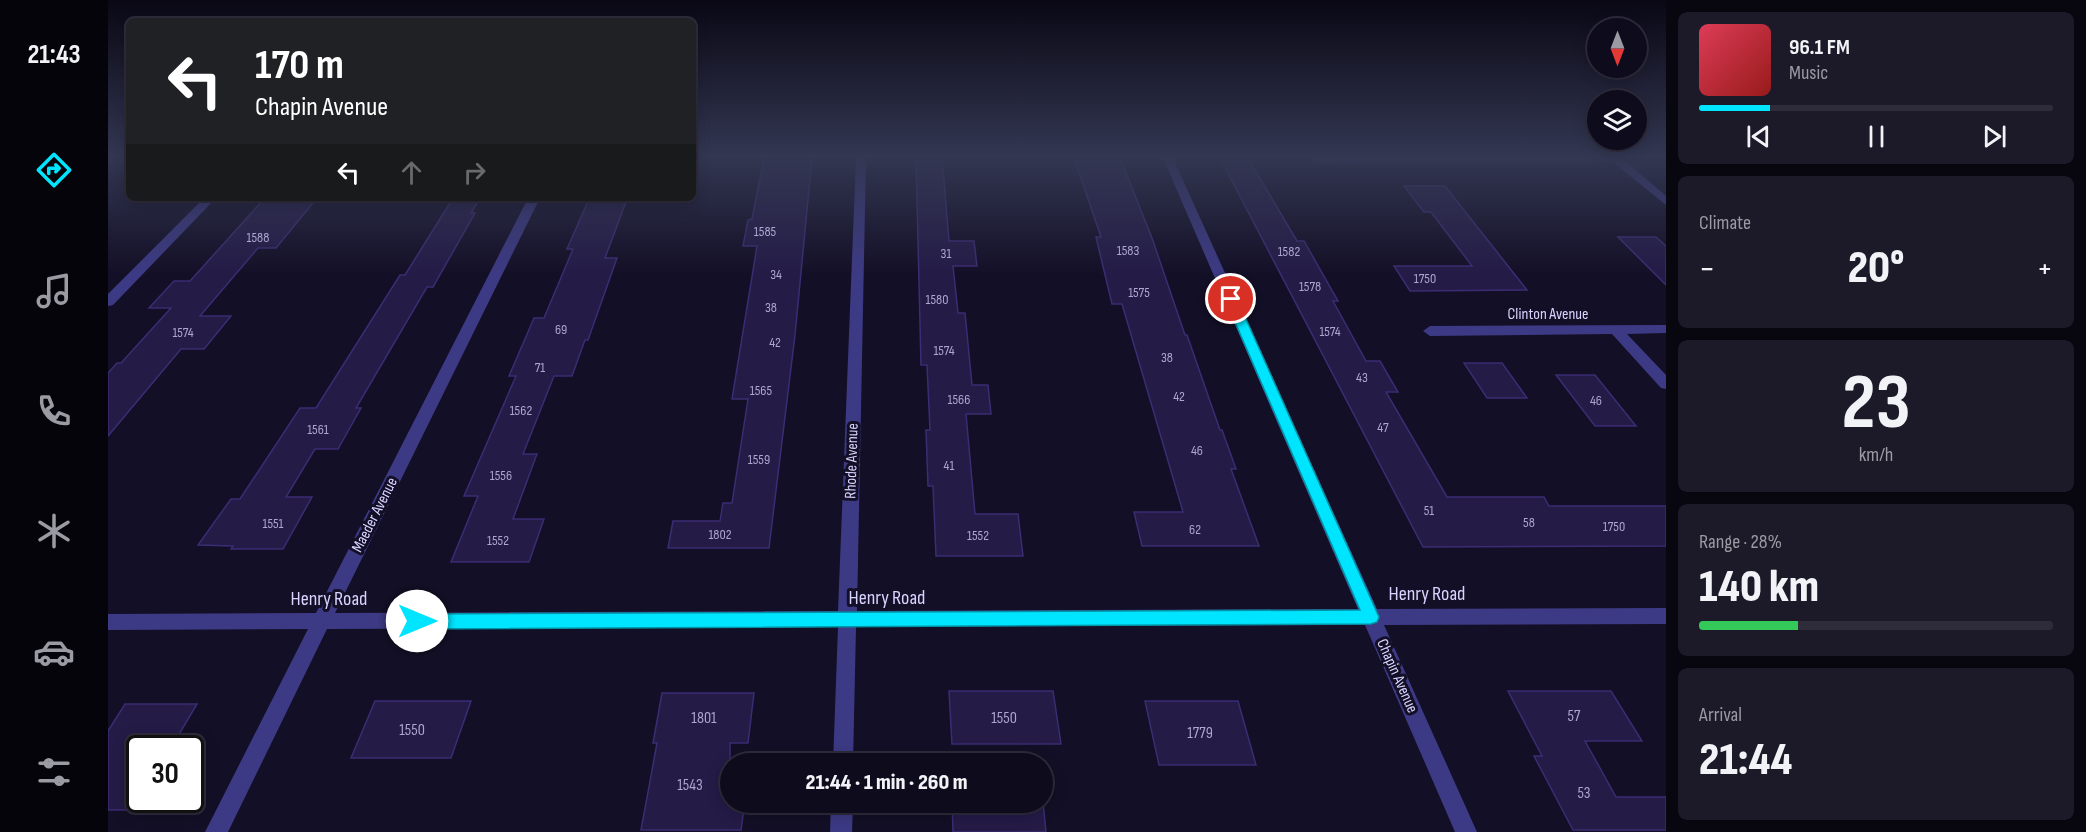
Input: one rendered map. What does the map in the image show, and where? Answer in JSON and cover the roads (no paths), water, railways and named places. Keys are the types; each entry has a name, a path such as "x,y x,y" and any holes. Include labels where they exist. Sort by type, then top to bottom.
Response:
{"street":[{"name":"Rhode Avenue","path":"843,753 860,197"},
{"name":"Chapin Avenue","path":"1185,197 1466,832"},
{"path":"108,302 207,201"},
{"name":"Maeder Avenue","path":"216,832 532,201"},
{"name":"Clinton Avenue","path":"1430,331 1666,329"},
{"path":"1616,330 1666,384"},
{"name":"Henry Road","path":"108,622 1666,616"},
{"path":"841,832 842,813"}]}
